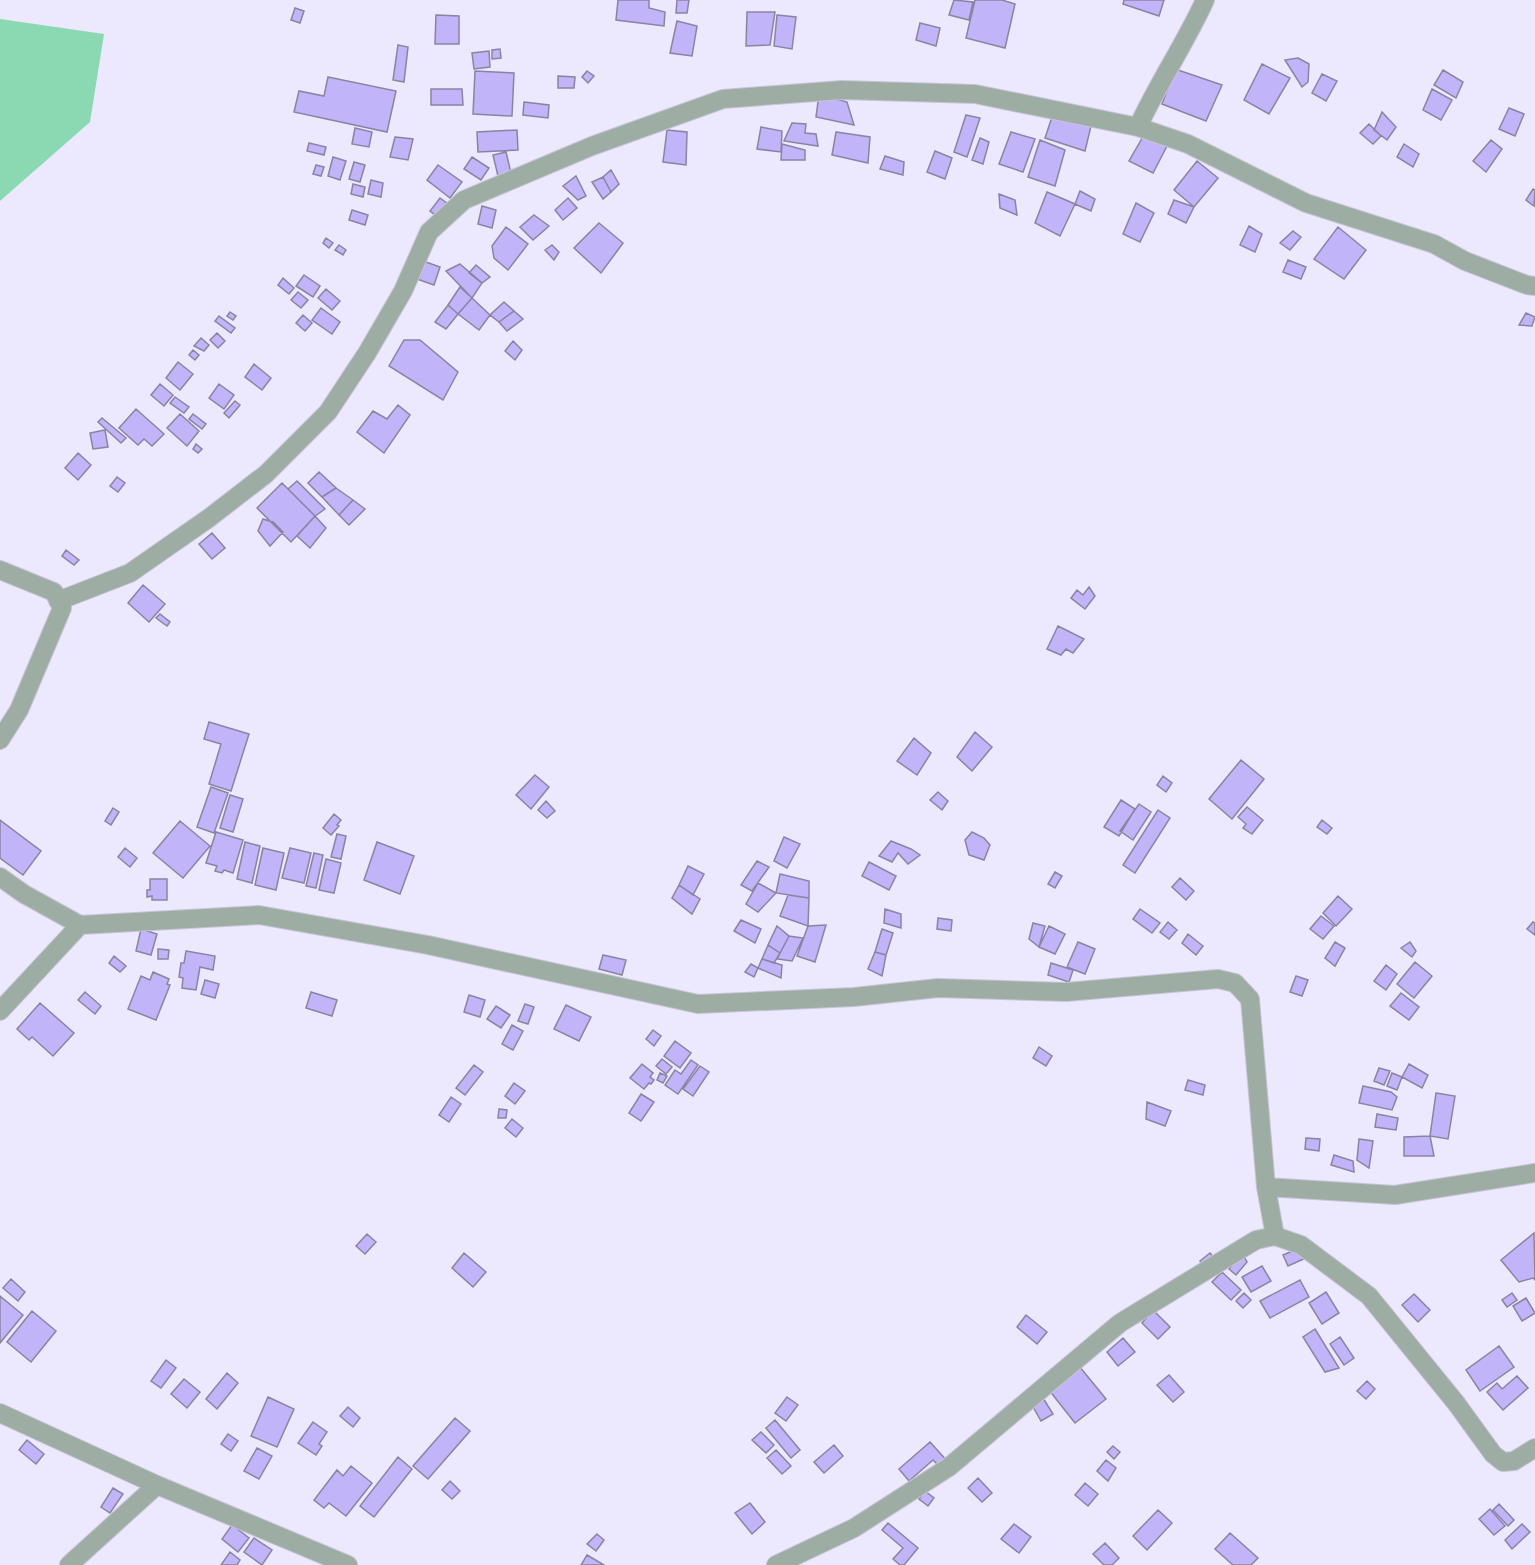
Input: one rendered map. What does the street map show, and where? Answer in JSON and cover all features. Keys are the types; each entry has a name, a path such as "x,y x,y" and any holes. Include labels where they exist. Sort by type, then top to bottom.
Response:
{"street":[{"path":"1138,127 1154,91 1196,20 1205,0"},
{"path":"58,601 130,573 266,474 328,412 367,353 403,291 429,232 464,200 592,146 723,99 842,90 975,94 1138,127 1188,144 1306,203 1434,244 1465,261 1535,286"},
{"path":"0,570 54,592 62,608 20,710 0,740"},
{"path":"0,877 24,894 80,926 259,915 428,945 698,1004 854,997 938,988 1066,992 1218,979 1235,983 1250,999 1266,1187 1275,1236"},
{"path":"0,1011 80,926"},
{"path":"1266,1187 1395,1195 1535,1173"},
{"path":"776,1565 854,1528 949,1467 1120,1323 1256,1240 1275,1236 1301,1245 1369,1296 1498,1458 1503,1462 1514,1461 1535,1448"},
{"path":"0,1413 158,1485 348,1565"},
{"path":"69,1565 158,1485"}],"green space":[{"path":"0,19 104,34 90,122 0,201"}],"building":[{"path":"618,0 649,0 649,8 665,12 664,26 616,20"},
{"path":"677,0 689,0 687,13 676,13"},
{"path":"954,0 973,2 969,20 949,15"},
{"path":"975,0 1002,0 1015,4 1005,48 966,38"},
{"path":"1124,0 1164,0 1159,16 1123,4"},
{"path":"295,8 304,11 300,23 291,20"},
{"path":"747,12 775,12 770,45 746,46"},
{"path":"436,15 459,16 459,44 435,44"},
{"path":"777,15 796,17 792,49 774,46"},
{"path":"677,21 697,26 692,56 670,53"},
{"path":"920,23 940,28 936,46 916,40"},
{"path":"398,45 408,47 404,82 393,80"},
{"path":"500,49 501,58 492,59 492,50"},
{"path":"489,51 490,67 474,69 472,53"},
{"path":"1298,58 1309,64 1308,82 1302,87 1285,60"},
{"path":"1262,64 1290,78 1269,114 1244,100"},
{"path":"1175,69 1222,85 1206,121 1162,104"},
{"path":"1443,70 1463,82 1456,98 1434,85"},
{"path":"475,71 514,73 512,116 473,114"},
{"path":"587,71 594,76 588,83 582,77"},
{"path":"1322,74 1337,81 1326,101 1312,93"},
{"path":"558,76 575,77 574,88 558,88"},
{"path":"328,77 396,91 387,132 294,112 299,91 324,96"},
{"path":"431,89 462,89 463,105 431,105"},
{"path":"1432,89 1452,100 1441,120 1423,110"},
{"path":"819,94 847,102 854,125 816,117"},
{"path":"524,102 549,105 548,118 523,115"},
{"path":"1509,108 1524,114 1515,136 1499,129"},
{"path":"1382,112 1396,127 1387,140 1374,130"},
{"path":"1053,114 1091,126 1085,151 1045,138"},
{"path":"966,115 980,118 967,157 954,152"},
{"path":"792,123 806,124 805,133 816,134 818,146 784,141"},
{"path":"1369,124 1381,136 1373,144 1360,133"},
{"path":"761,127 782,131 781,152 757,149"},
{"path":"355,128 372,132 369,147 352,144"},
{"path":"517,130 518,150 478,152 477,132"},
{"path":"667,130 687,132 686,165 663,162"},
{"path":"836,132 870,137 868,163 832,155"},
{"path":"1011,132 1035,139 1023,172 999,164"},
{"path":"1144,135 1167,146 1153,173 1129,161"},
{"path":"395,137 413,139 408,160 390,157"},
{"path":"980,138 989,142 983,164 972,160"},
{"path":"1040,140 1065,150 1055,186 1028,177"},
{"path":"1491,140 1502,149 1486,172 1473,161"},
{"path":"309,143 326,147 324,155 307,151"},
{"path":"782,144 805,150 805,160 781,160"},
{"path":"1404,144 1419,154 1413,167 1397,157"},
{"path":"935,151 952,158 945,179 927,172"},
{"path":"506,152 511,173 498,176 493,155"},
{"path":"885,156 904,162 903,175 880,169"},
{"path":"333,157 346,161 340,180 328,176"},
{"path":"472,157 489,168 481,180 464,169"},
{"path":"1197,161 1218,178 1194,207 1174,190"},
{"path":"354,162 365,165 360,182 349,179"},
{"path":"316,165 324,167 321,176 313,174"},
{"path":"438,165 462,182 450,198 427,180"},
{"path":"611,170 619,184 611,192 603,177"},
{"path":"576,176 586,196 578,200 563,186"},
{"path":"603,177 611,192 603,199 592,182"},
{"path":"371,180 383,183 381,197 368,194"},
{"path":"353,184 365,187 363,197 351,194"},
{"path":"1533,189 1535,190 1534,206 1526,200"},
{"path":"1080,191 1095,199 1091,211 1075,204"},
{"path":"1047,192 1075,204 1060,236 1035,223"},
{"path":"999,194 1015,200 1017,215 1000,208"},
{"path":"440,198 448,204 438,217 430,211"},
{"path":"568,198 577,208 563,220 555,210"},
{"path":"1174,200 1194,207 1186,223 1168,214"},
{"path":"1136,203 1154,213 1140,242 1123,234"},
{"path":"482,206 496,210 492,228 478,224"},
{"path":"352,210 368,215 365,225 349,220"},
{"path":"534,215 549,226 533,240 520,227"},
{"path":"599,223 623,243 601,273 574,248"},
{"path":"1249,226 1262,234 1255,252 1240,245"},
{"path":"506,227 528,244 508,270 494,258 492,246"},
{"path":"1338,227 1366,250 1344,279 1314,259"},
{"path":"1293,231 1301,237 1290,250 1280,243"},
{"path":"326,238 333,243 329,248 323,243"},
{"path":"339,245 346,250 343,255 335,250"},
{"path":"552,245 559,252 554,260 545,250"},
{"path":"1288,260 1306,267 1301,279 1283,272"},
{"path":"423,261 440,267 434,285 417,279"},
{"path":"460,264 482,283 472,298 446,271"},
{"path":"476,265 490,277 482,283 469,273"},
{"path":"304,275 320,286 313,297 296,286"},
{"path":"283,278 294,288 289,294 278,285"},
{"path":"460,287 472,298 458,314 448,305"},
{"path":"326,289 340,301 332,310 318,298"},
{"path":"298,292 308,300 301,308 291,300"},
{"path":"472,298 490,315 479,330 458,314"},
{"path":"504,302 514,311 499,322 490,315"},
{"path":"448,305 458,314 446,329 435,322"},
{"path":"321,308 340,322 332,334 312,320"},
{"path":"514,311 523,319 507,331 499,322"},
{"path":"230,312 236,316 233,320 227,316"},
{"path":"1526,313 1535,317 1532,326 1519,325"},
{"path":"303,315 312,323 305,331 296,323"},
{"path":"219,316 235,328 231,333 215,321"},
{"path":"217,333 225,341 218,348 210,340"},
{"path":"201,338 209,345 204,351 194,346"},
{"path":"404,340 420,340 458,372 443,400 389,366"},
{"path":"513,341 522,350 515,360 505,351"},
{"path":"193,350 199,355 195,360 189,355"},
{"path":"178,362 193,374 180,390 166,378"},
{"path":"254,364 271,378 262,390 245,377"},
{"path":"160,384 173,395 164,406 151,395"},
{"path":"219,384 234,395 224,409 209,398"},
{"path":"175,397 189,407 184,413 170,403"},
{"path":"235,401 240,405 229,418 224,413"},
{"path":"398,405 410,415 384,453 357,432 373,411 387,419"},
{"path":"136,409 164,434 152,446 144,439 138,445 119,428"},
{"path":"180,414 199,431 187,446 167,428"},
{"path":"193,414 206,424 202,429 189,419"},
{"path":"102,418 126,438 121,443 98,422"},
{"path":"105,430 108,447 93,449 90,433"},
{"path":"196,444 202,449 198,453 193,449"},
{"path":"78,453 91,465 78,480 65,468"},
{"path":"319,472 336,488 322,497 308,483"},
{"path":"117,477 125,483 118,492 110,486"},
{"path":"297,481 325,509 315,516 288,489"},
{"path":"282,483 315,516 291,542 257,508"},
{"path":"336,488 353,500 339,515 322,497"},
{"path":"353,500 365,509 349,525 339,515"},
{"path":"315,516 326,528 310,548 297,536"},
{"path":"263,519 273,522 283,532 270,546 258,531"},
{"path":"212,533 225,548 212,559 199,544"},
{"path":"66,550 79,560 74,565 62,556"},
{"path":"143,585 165,604 149,622 128,603"},
{"path":"1089,587 1095,596 1085,609 1071,598 1077,590 1083,595"},
{"path":"160,614 170,622 167,626 156,618"},
{"path":"1058,626 1084,639 1073,653 1066,649 1061,655 1047,649"},
{"path":"209,722 249,734 231,791 209,784 221,744 204,739"},
{"path":"975,732 992,747 972,771 957,757"},
{"path":"914,738 931,753 917,775 897,761"},
{"path":"1241,760 1264,779 1232,819 1209,799"},
{"path":"535,775 549,787 531,809 516,795"},
{"path":"1163,776 1172,783 1166,792 1157,785"},
{"path":"211,787 228,793 214,833 197,827"},
{"path":"938,792 948,801 942,810 930,800"},
{"path":"230,795 243,799 233,832 220,828"},
{"path":"1121,800 1135,809 1119,836 1104,827"},
{"path":"546,801 555,811 547,818 538,810"},
{"path":"1139,804 1151,812 1133,840 1120,831"},
{"path":"1247,807 1263,820 1252,834 1243,828 1246,824 1238,817"},
{"path":"113,808 119,812 111,825 105,821"},
{"path":"1158,810 1170,818 1135,873 1123,865"},
{"path":"334,814 341,820 331,835 323,828"},
{"path":"0,820 41,851 23,875 0,858"},
{"path":"1322,820 1332,828 1327,834 1317,827"},
{"path":"180,821 210,846 183,878 153,853"},
{"path":"216,832 243,840 233,873 224,870 222,873 215,871 217,866 206,863"},
{"path":"972,832 984,838 990,845 984,860 969,855 965,840"},
{"path":"337,834 346,836 341,859 331,857"},
{"path":"784,837 800,844 787,868 774,861"},
{"path":"891,841 920,855 908,864 898,853 892,862 879,856"},
{"path":"245,842 260,846 252,883 237,879"},
{"path":"377,842 414,856 400,894 364,880"},
{"path":"125,848 137,858 130,867 118,857"},
{"path":"263,848 284,853 276,890 255,885"},
{"path":"290,848 311,853 304,883 282,878"},
{"path":"314,853 323,855 316,888 306,886"},
{"path":"326,859 341,863 334,893 319,890"},
{"path":"757,861 769,867 752,891 741,885"},
{"path":"869,862 896,876 889,890 862,876"},
{"path":"688,866 704,874 693,895 679,885"},
{"path":"1055,872 1062,876 1055,888 1048,884"},
{"path":"780,874 809,881 809,898 776,893"},
{"path":"1180,878 1194,891 1186,900 1172,887"},
{"path":"150,879 167,879 167,900 152,900 152,896 147,897 147,890 150,890"},
{"path":"758,883 776,893 758,912 746,904"},
{"path":"679,885 700,899 692,914 672,898"},
{"path":"788,895 809,898 808,926 780,916"},
{"path":"1338,896 1352,909 1336,926 1323,913"},
{"path":"885,909 901,914 901,928 884,923"},
{"path":"1140,909 1160,923 1152,933 1133,919"},
{"path":"1321,916 1334,926 1323,939 1310,929"},
{"path":"938,918 952,920 951,931 937,929"},
{"path":"741,920 761,929 755,943 734,931"},
{"path":"1168,922 1177,930 1169,939 1160,932"},
{"path":"1533,922 1535,923 1535,935 1527,929"},
{"path":"1033,923 1045,926 1039,947 1029,939"},
{"path":"826,925 815,962 797,956 808,926"},
{"path":"777,926 789,936 780,953 768,945"},
{"path":"1049,926 1065,934 1055,954 1039,947"},
{"path":"141,929 157,934 151,955 136,951"},
{"path":"882,929 893,933 886,955 875,952"},
{"path":"1188,934 1203,946 1196,955 1182,943"},
{"path":"789,936 803,938 792,961 777,959"},
{"path":"1078,942 1095,949 1085,974 1067,967"},
{"path":"1335,942 1345,948 1335,966 1325,958"},
{"path":"1410,942 1416,951 1412,957 1401,948"},
{"path":"768,945 780,953 774,963 762,959"},
{"path":"158,949 169,950 168,959 158,959"},
{"path":"186,951 215,956 213,970 200,967 196,990 182,988 183,978 179,977"},
{"path":"875,952 886,955 882,976 868,969"},
{"path":"603,955 626,960 622,975 599,969"},
{"path":"114,956 126,966 120,972 109,963"},
{"path":"762,959 782,965 781,978 758,968"},
{"path":"1415,962 1432,976 1414,998 1397,984"},
{"path":"1051,963 1073,970 1069,982 1048,975"},
{"path":"751,964 758,968 754,977 745,972"},
{"path":"1386,965 1397,974 1386,990 1374,981"},
{"path":"153,972 169,979 167,984 170,985 156,1020 128,1009 141,976 150,980"},
{"path":"1296,976 1308,980 1302,996 1290,992"},
{"path":"205,980 219,984 215,998 201,994"},
{"path":"85,992 101,1006 95,1014 78,1000"},
{"path":"311,992 337,1000 332,1016 306,1008"},
{"path":"1401,993 1419,1007 1409,1020 1390,1006"},
{"path":"469,995 485,1000 480,1017 464,1012"},
{"path":"40,1003 74,1033 53,1056 32,1037 29,1040 17,1029"},
{"path":"525,1004 534,1007 528,1024 518,1021"},
{"path":"566,1005 591,1017 579,1041 554,1029"},
{"path":"496,1006 510,1015 501,1028 487,1019"},
{"path":"512,1025 523,1031 513,1050 502,1044"},
{"path":"653,1030 661,1036 654,1046 646,1039"},
{"path":"675,1041 691,1053 680,1068 664,1056"},
{"path":"1039,1047 1052,1056 1046,1066 1033,1058"},
{"path":"662,1059 672,1067 666,1074 656,1066"},
{"path":"691,1060 698,1065 678,1094 665,1085 675,1070 681,1074"},
{"path":"642,1064 653,1073 650,1077 654,1080 644,1089 630,1078"},
{"path":"1409,1064 1428,1075 1422,1088 1402,1077"},
{"path":"474,1065 483,1072 465,1095 456,1088"},
{"path":"700,1066 709,1072 693,1096 683,1089"},
{"path":"1379,1068 1390,1071 1384,1085 1374,1081"},
{"path":"660,1073 667,1076 663,1083 657,1080"},
{"path":"1392,1073 1402,1077 1397,1090 1387,1086"},
{"path":"1188,1080 1205,1085 1203,1095 1185,1090"},
{"path":"514,1083 525,1091 515,1104 505,1096"},
{"path":"1363,1086 1391,1092 1397,1097 1392,1110 1359,1103"},
{"path":"1436,1093 1455,1096 1448,1139 1430,1136"},
{"path":"641,1094 654,1102 641,1121 629,1113"},
{"path":"451,1097 461,1104 449,1122 439,1115"},
{"path":"1147,1102 1171,1111 1165,1126 1146,1119"},
{"path":"499,1109 507,1110 506,1118 498,1118"},
{"path":"1377,1114 1398,1118 1396,1130 1375,1127"},
{"path":"512,1119 523,1128 516,1137 505,1128"},
{"path":"1430,1136 1434,1156 1404,1156 1404,1137"},
{"path":"1306,1138 1320,1139 1319,1151 1305,1149"},
{"path":"1359,1139 1373,1141 1369,1168 1357,1160"},
{"path":"1334,1155 1353,1161 1354,1172 1331,1165"},
{"path":"1534,1233 1535,1280 1533,1278 1519,1282 1501,1260"},
{"path":"367,1234 376,1242 365,1254 356,1246"},
{"path":"1297,1249 1308,1257 1288,1266 1283,1255"},
{"path":"464,1253 486,1272 473,1287 452,1268"},
{"path":"1210,1253 1216,1260 1206,1268 1200,1261"},
{"path":"1242,1253 1247,1262 1236,1275 1229,1269"},
{"path":"1262,1266 1271,1281 1251,1292 1242,1277"},
{"path":"1222,1272 1241,1290 1231,1300 1212,1282"},
{"path":"11,1279 25,1292 18,1301 3,1288"},
{"path":"1300,1280 1309,1297 1270,1318 1260,1301"},
{"path":"1326,1292 1339,1313 1322,1324 1309,1303"},
{"path":"1244,1293 1251,1300 1243,1308 1236,1301"},
{"path":"1512,1293 1517,1300 1507,1307 1502,1300"},
{"path":"1414,1294 1430,1310 1418,1322 1402,1305"},
{"path":"0,1296 23,1315 0,1343"},
{"path":"1526,1298 1535,1313 1522,1321 1513,1306"},
{"path":"1153,1310 1170,1327 1158,1339 1142,1323"},
{"path":"32,1311 56,1331 31,1362 7,1342"},
{"path":"1026,1315 1047,1332 1037,1344 1017,1327"},
{"path":"1315,1329 1339,1368 1325,1372 1303,1337"},
{"path":"1340,1337 1354,1358 1344,1365 1330,1344"},
{"path":"1123,1338 1135,1352 1118,1366 1107,1352"},
{"path":"1499,1346 1514,1367 1480,1391 1466,1370"},
{"path":"166,1360 176,1368 161,1388 151,1381"},
{"path":"1079,1366 1106,1399 1075,1423 1049,1390"},
{"path":"227,1373 238,1383 217,1409 206,1399"},
{"path":"1169,1375 1184,1392 1173,1402 1157,1385"},
{"path":"1517,1376 1528,1388 1503,1410 1487,1392 1497,1383 1502,1389"},
{"path":"184,1379 200,1392 187,1408 171,1394"},
{"path":"1367,1381 1375,1389 1366,1399 1357,1391"},
{"path":"268,1397 294,1409 277,1447 251,1436"},
{"path":"787,1397 798,1405 786,1421 775,1413"},
{"path":"1043,1398 1053,1414 1041,1421 1032,1405"},
{"path":"348,1407 360,1418 353,1427 340,1416"},
{"path":"455,1418 470,1431 428,1479 413,1466"},
{"path":"775,1420 800,1450 791,1458 766,1428"},
{"path":"313,1422 327,1432 319,1444 322,1446 316,1455 298,1443"},
{"path":"761,1432 774,1445 766,1453 752,1440"},
{"path":"228,1434 238,1441 231,1451 221,1444"},
{"path":"27,1440 44,1454 36,1464 19,1450"},
{"path":"930,1442 948,1462 941,1468 933,1460 909,1481 899,1469"},
{"path":"834,1445 843,1456 824,1473 814,1462"},
{"path":"1113,1446 1120,1452 1114,1459 1107,1452"},
{"path":"257,1448 272,1456 259,1479 244,1471"},
{"path":"776,1450 791,1466 782,1474 767,1458"},
{"path":"398,1457 412,1469 374,1517 360,1506"},
{"path":"1106,1460 1116,1468 1108,1481 1097,1471"},
{"path":"351,1466 372,1483 346,1516 329,1503 324,1508 314,1500 337,1470 343,1476"},
{"path":"978,1478 992,1493 982,1502 968,1488"},
{"path":"450,1481 460,1491 452,1499 442,1490"},
{"path":"1085,1483 1098,1494 1088,1506 1075,1495"},
{"path":"113,1488 123,1494 110,1513 101,1507"},
{"path":"925,1491 934,1498 928,1506 919,1499"},
{"path":"750,1503 765,1522 752,1534 735,1513"},
{"path":"1499,1504 1514,1520 1508,1526 1493,1510"},
{"path":"1490,1509 1505,1526 1494,1535 1479,1519"},
{"path":"1158,1510 1172,1523 1147,1550 1133,1536"},
{"path":"888,1523 918,1548 904,1565 900,1565 893,1559 903,1548 882,1530"},
{"path":"1014,1524 1031,1537 1019,1553 1001,1539"},
{"path":"1522,1524 1530,1532 1512,1549 1505,1540"},
{"path":"232,1525 249,1538 238,1552 222,1539"},
{"path":"1230,1533 1258,1558 1251,1565 1233,1565 1215,1549"},
{"path":"597,1534 604,1540 596,1551 587,1544"},
{"path":"254,1538 272,1550 262,1565 244,1552"},
{"path":"1105,1543 1119,1558 1112,1565 1104,1565 1093,1554"},
{"path":"230,1552 240,1560 237,1565 221,1565"},
{"path":"587,1555 604,1565 581,1565"}]}
